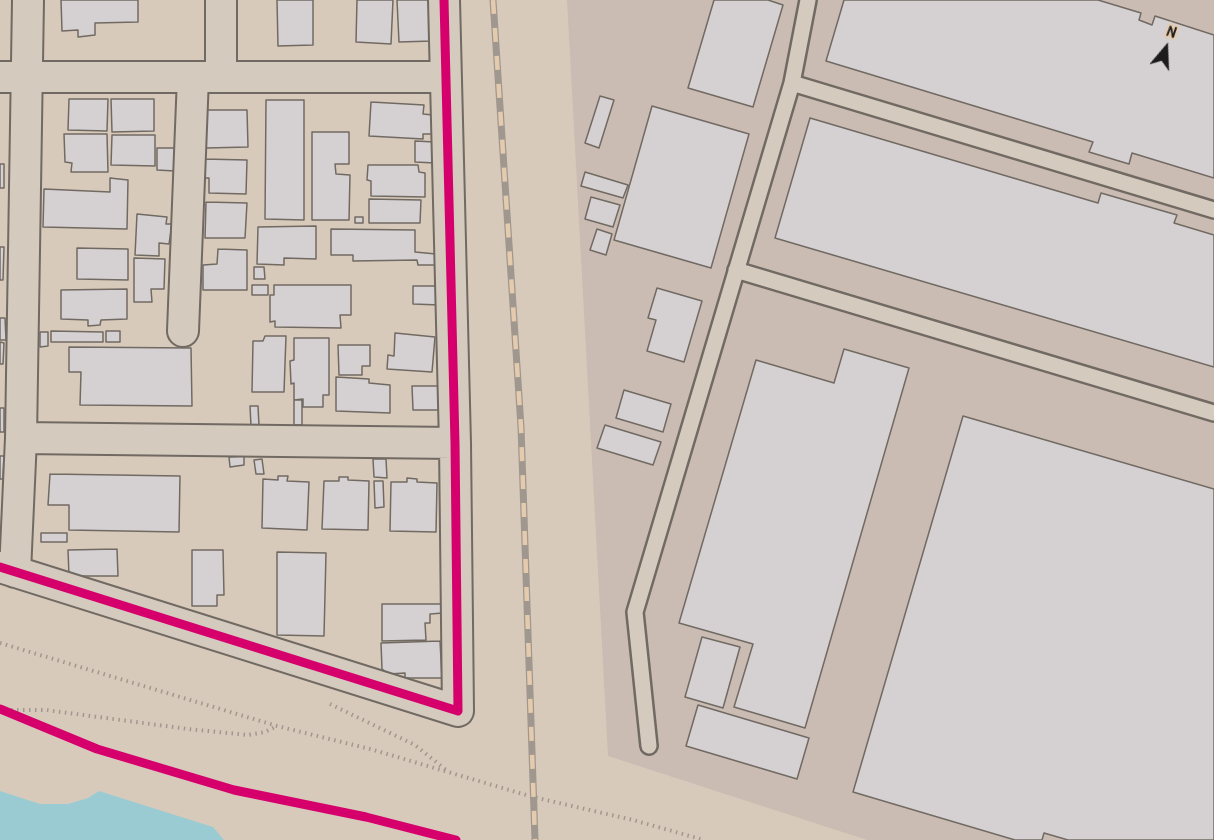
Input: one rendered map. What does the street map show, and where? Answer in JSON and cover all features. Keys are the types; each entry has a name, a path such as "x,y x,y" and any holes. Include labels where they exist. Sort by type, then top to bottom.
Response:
{"street":[{"path":"28,0 14,77 21,438 8,569 458,711 455,443 444,0"},
{"path":"183,331 207,77 221,0"},
{"path":"14,77 445,77"},
{"path":"21,438 455,443"}],"lane":[{"path":"649,746 635,612 792,83 808,0"},
{"path":"792,83 1214,210"},
{"path":"736,270 1214,413"}],"path":[{"path":"0,643 277,726 370,749 533,797 633,820 704,840"},
{"path":"321,699 415,745 449,772"},
{"path":"1,709 46,710 248,735 265,732 277,726"},
{"path":"1,709 97,749 234,790 366,817 456,840"}],"shaded area":[{"path":"567,0 1214,0 1214,840 867,840 608,756"}],"water":[{"path":"0,791 40,804 68,804 88,798 99,791 213,827 224,840 0,840"}],"building":[{"path":"61,0 138,0 138,22 95,23 95,35 78,37 78,30 62,31"},
{"path":"277,0 313,0 313,45 278,46"},
{"path":"357,0 393,0 391,44 356,42"},
{"path":"397,0 431,0 432,41 399,42"},
{"path":"714,0 768,0 783,5 753,107 688,88"},
{"path":"844,0 1098,0 1141,13 1139,20 1152,25 1155,16 1214,35 1214,178 1132,153 1129,164 1089,152 1093,142 826,61"},
{"path":"600,96 614,100 599,148 585,143"},
{"path":"69,99 108,99 107,131 68,130"},
{"path":"111,99 154,99 154,131 112,132"},
{"path":"266,100 304,100 304,220 265,219"},
{"path":"371,102 424,105 423,114 433,115 433,134 423,134 423,139 369,136"},
{"path":"652,106 749,134 711,268 614,240"},
{"path":"206,110 247,110 248,147 206,148"},
{"path":"810,118 1098,203 1101,193 1177,215 1174,223 1214,235 1214,367 775,238"},
{"path":"312,132 349,132 349,164 335,164 336,174 350,175 349,220 312,220"},
{"path":"64,134 107,134 108,172 71,172 72,163 65,162"},
{"path":"112,135 155,135 155,166 111,165"},
{"path":"415,141 435,142 435,163 415,162"},
{"path":"157,148 175,148 175,171 157,170"},
{"path":"203,159 247,160 246,194 209,193 209,178 202,178"},
{"path":"0,164 4,164 4,188 0,188"},
{"path":"368,165 418,165 419,172 425,173 425,197 371,196 371,181 367,180"},
{"path":"585,172 628,185 623,198 581,186"},
{"path":"110,178 128,180 127,229 43,227 44,189 110,192"},
{"path":"591,197 620,205 613,227 585,219"},
{"path":"369,199 421,200 420,223 369,223"},
{"path":"206,202 247,203 245,238 205,238"},
{"path":"137,214 167,217 166,224 172,224 169,244 159,243 159,256 135,255"},
{"path":"355,217 363,217 363,223 355,223"},
{"path":"316,226 316,259 284,258 284,265 257,264 258,227"},
{"path":"331,229 415,230 415,252 436,254 435,265 418,265 417,260 353,261 353,255 331,255"},
{"path":"597,229 612,234 606,255 590,250"},
{"path":"0,247 4,247 3,280 0,280"},
{"path":"77,248 128,249 128,280 77,279"},
{"path":"218,249 247,250 247,290 203,290 203,265 217,264"},
{"path":"134,258 165,259 164,289 151,289 152,302 134,302"},
{"path":"254,267 264,267 265,279 254,279"},
{"path":"252,285 268,285 268,295 252,295"},
{"path":"274,285 351,285 351,315 340,315 341,328 275,327 275,321 270,322 270,295 274,295"},
{"path":"413,286 440,286 440,305 413,304"},
{"path":"657,288 702,301 684,362 647,351 656,320 648,318"},
{"path":"127,289 127,319 101,320 100,325 88,326 88,320 61,319 61,290"},
{"path":"0,318 5,318 6,340 0,340"},
{"path":"51,331 103,332 103,342 51,342"},
{"path":"106,331 120,331 120,342 106,342"},
{"path":"40,332 48,332 48,346 40,347"},
{"path":"395,333 435,337 432,372 387,369 388,355 394,356"},
{"path":"265,336 286,336 284,392 252,392 253,341 263,341"},
{"path":"294,338 329,338 329,395 323,395 323,407 303,407 303,399 294,400 290,361 294,360"},
{"path":"0,342 4,343 3,364 0,364"},
{"path":"338,345 370,345 370,366 362,366 362,375 339,375"},
{"path":"69,347 191,348 192,406 80,405 81,372 69,372"},
{"path":"844,349 909,368 805,728 734,707 753,644 679,623 756,360 834,383"},
{"path":"336,377 369,379 369,383 390,385 390,413 336,411"},
{"path":"412,386 440,386 441,410 413,410"},
{"path":"624,390 671,404 663,432 616,418"},
{"path":"294,400 302,400 302,425 294,425"},
{"path":"250,406 258,406 259,426 251,426"},
{"path":"0,408 4,408 4,432 0,432"},
{"path":"963,416 1214,489 1214,840 1068,840 1044,833 1042,840 1015,840 853,792"},
{"path":"605,425 661,442 653,465 597,448"},
{"path":"0,456 4,456 3,479 0,479"},
{"path":"244,456 244,465 230,467 229,457"},
{"path":"262,459 264,474 256,474 254,460"},
{"path":"373,459 386,459 387,478 374,477"},
{"path":"50,474 180,476 179,532 69,530 69,505 48,505"},
{"path":"278,476 288,476 287,481 309,482 307,530 262,528 263,479 278,480"},
{"path":"339,477 369,481 368,530 322,529 324,481 339,481"},
{"path":"407,478 417,479 417,482 437,483 436,532 390,531 391,482 407,482"},
{"path":"374,481 383,481 384,507 375,508"},
{"path":"41,533 67,533 67,542 41,542"},
{"path":"117,549 118,576 69,576 68,550"},
{"path":"192,550 223,550 224,595 217,595 217,606 192,606"},
{"path":"277,552 326,553 324,636 277,635"},
{"path":"382,604 443,604 443,613 430,614 430,623 425,623 426,640 382,641"},
{"path":"702,637 740,647 723,708 685,697"},
{"path":"440,641 442,678 405,678 405,673 389,674 382,669 381,643"},
{"path":"698,705 809,738 797,779 686,746"}],"railway":[{"path":"493,0 521,427 535,840"}],"cycle path":[{"path":"0,567 458,711 455,443 444,0"},
{"path":"0,709 97,749 234,790 366,817 456,840"}]}
